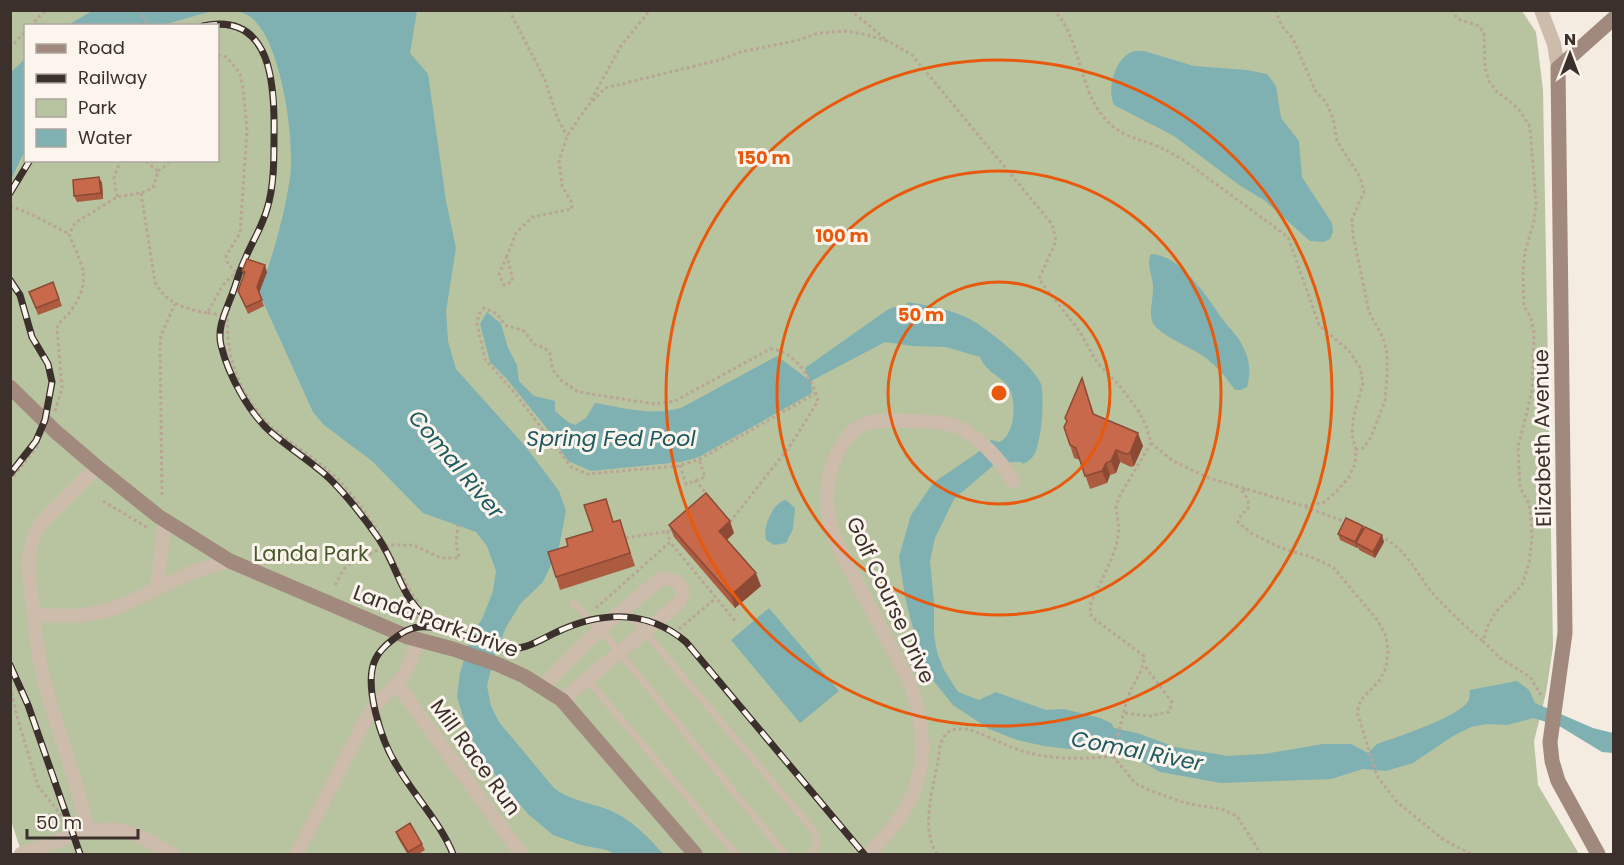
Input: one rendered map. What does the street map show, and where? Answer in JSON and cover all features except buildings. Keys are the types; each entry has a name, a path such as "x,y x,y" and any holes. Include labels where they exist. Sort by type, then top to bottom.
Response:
{"street":[{"name":"Elizabeth Avenue","path":"1541,10 1554,44 1558,68 1565,633 1550,742 1552,761 1558,781 1598,855"},
{"path":"1558,68 1614,18"},
{"name":"Landa Park Drive","path":"10,387 160,526 230,561 453,649 497,664 543,686 562,700 695,855"},
{"name":"Golf Course Drive","path":"868,855 896,826 913,794 923,754 921,726 910,683 832,531 827,495 832,466 850,434 871,422 947,423 980,442 1012,481"},
{"path":"88,832 81,798 43,673 28,569 30,550 41,523 97,467"},
{"path":"157,588 160,526"},
{"path":"34,615 78,616 105,611 123,605 195,571 230,561"},
{"path":"543,686 600,629 659,580 672,579 679,583 683,593 679,603 562,700"},
{"path":"297,855 360,730 375,706 404,675 423,636"},
{"name":"Mill Race Run","path":"397,684 521,855"},
{"path":"21,855 98,829 114,829 132,833 173,855"}],"lane":[{"path":"573,603 600,629 785,855"},
{"path":"623,610 645,632 814,831 818,840 811,855"},
{"path":"587,679 736,855"}],"path":[{"path":"32,24 46,10"},
{"path":"139,10 149,24"},
{"path":"509,10 545,80 557,117 567,136"},
{"path":"507,256 513,281 504,285 499,275 516,233 532,218 572,209 571,201 562,186 559,161 567,136 587,107 621,46 650,10"},
{"path":"850,10 922,66 1052,224 1056,241 1039,279 1080,332 1098,363 1138,410 1146,426 1150,443 1173,460 1209,478 1304,506 1342,521 1355,522 1363,527"},
{"path":"1054,10 1068,29 1094,104 1104,118 1116,130 1164,149 1182,159 1288,237 1319,325 1349,351 1360,368 1363,383 1354,415 1352,435 1356,450 1349,477 1323,503 1304,506"},
{"path":"1275,10 1282,26 1293,39 1316,92 1326,102 1333,119 1337,141 1359,177 1364,192 1352,219 1353,235 1369,312 1383,338 1387,353 1387,376 1385,401 1370,439 1363,448 1356,450"},
{"path":"1451,10 1458,19 1479,26 1484,33 1485,69 1489,81 1497,92 1520,111 1530,127 1536,203 1523,270 1524,306 1531,318 1534,333 1532,391 1518,447 1520,487 1529,504 1532,539 1529,563 1522,585 1496,612 1487,627 1483,641"},
{"path":"587,107 605,88 719,60 741,52 799,40 819,33 846,31 890,42"},
{"path":"10,48 24,33"},
{"path":"207,313 223,285 236,272 228,264 226,256 240,232 247,140 240,74 226,57 219,55"},
{"path":"117,197 114,177 120,162"},
{"path":"147,162 158,171"},
{"path":"69,234 75,223 117,197 141,193 153,188 158,171 168,162"},
{"path":"141,193 155,282 159,290 175,304 188,310 228,315 227,344 240,383 258,413 276,431 322,465 344,485 365,511 417,601 410,607 412,615 423,622 423,636"},
{"path":"10,206 33,214 69,234 84,268 85,284 72,310 57,328 62,388 54,413"},
{"path":"162,495 160,344 161,335 175,304"},
{"path":"724,515 730,523 790,446 818,401 816,393 804,371 785,352 771,350 675,401 655,404 578,392 555,373 549,351 534,344 524,330 506,325 498,314 488,308 484,308 478,314 478,330 485,359 515,393 571,467 587,474 680,465 699,459 816,393"},
{"path":"1113,755 1131,688 1144,665 1144,656 1093,618 1090,614 1091,603 1117,542 1119,528 1116,508 1119,497 1150,443"},
{"path":"10,481 39,444"},
{"path":"680,465 686,484 705,477 699,459"},
{"path":"695,480 717,507"},
{"path":"1247,488 1241,490 1250,506 1242,513 1238,522 1251,533 1281,548 1311,556 1333,567 1378,621 1386,636 1388,650 1386,668 1379,681 1361,700 1357,712 1377,776 1397,802 1444,840 1471,855"},
{"path":"706,502 711,498"},
{"path":"103,501 138,523 160,526"},
{"path":"335,585 349,564 396,543 413,544 441,558 459,558 456,543 458,525"},
{"path":"626,538 680,529"},
{"path":"667,531 670,542"},
{"path":"1371,532 1388,540 1411,561 1435,596 1500,658 1530,677 1541,693 1542,701"},
{"path":"679,629 716,598"},
{"path":"1125,713 1150,716 1169,712 1172,702 1144,665"},
{"path":"10,687 38,786 67,827"},
{"path":"937,855 931,846 928,825 940,746 943,736 949,731 958,728 968,729 1029,753 1044,756 1083,759 1113,755"},
{"path":"1113,755 1135,783 1143,787 1177,801 1221,809 1237,816 1261,855"}],"green space":[{"name":"Landa Park","path":"10,11 1522,11 1536,32 1543,90 1553,647 1546,693 1534,741 1538,785 1579,854 22,854 10,818"}],"water":[{"path":"92,10 227,11 212,11 166,24 70,24"},
{"name":"Comal River","path":"231,11 417,11 410,53 428,74 446,201 456,248 446,311 448,341 456,369 526,447 559,491 566,511 559,547 543,582 521,603 506,627 494,658 487,686 491,706 499,722 554,788 571,798 601,807 628,820 663,854 614,854 553,835 528,814 481,758 466,726 457,697 460,673 471,637 483,617 493,591 496,571 487,546 476,532 423,513 372,461 324,425 313,412 259,293 285,207 290,178 290,142 284,96 273,52 264,34 250,16"},
{"path":"1135,51 1144,51 1194,66 1267,74 1276,86 1281,118 1299,141 1302,177 1332,223 1333,232 1330,239 1324,242 1310,241 1264,200 1239,185 1174,136 1114,105 1111,90 1114,73 1123,59"},
{"path":"24,60 24,152 11,180 11,72"},
{"path":"1151,254 1162,256 1173,262 1193,279 1237,336 1248,362 1247,387 1235,390 1208,360 1161,332 1153,323 1151,315 1153,285 1149,265"},
{"path":"908,302 947,310 978,324 1020,358 1037,376 1042,388 1041,430 1034,455 1023,464 1021,462 996,463 954,499 935,538 930,561 934,635 944,670 958,692 979,700 996,692 1046,710 1064,709 1100,718 1111,723 1114,728 1137,733 1175,747 1228,756 1264,754 1323,744 1351,744 1368,753 1377,744 1425,726 1461,709 1468,701 1470,690 1517,681 1529,690 1535,703 1593,728 1613,733 1613,753 1602,752 1561,727 1534,718 1507,725 1487,724 1471,727 1453,736 1413,763 1386,771 1363,769 1331,779 1221,783 1160,772 1129,754 1104,747 1070,749 1017,740 989,729 953,705 932,679 919,652 905,597 899,557 911,515 933,483 977,453 991,440 1000,442 1012,425 1014,410 1012,394 1006,384 986,367 980,357 946,347 885,342 811,381 812,393 699,457 681,462 591,471 568,461 545,426 490,362 480,324 487,312 501,324 508,348 517,365 519,381 534,396 555,401 555,411 575,425 586,418 595,403 649,411 681,408 777,356 809,380 805,368 887,310 894,307 903,308"},
{"path":"786,500 795,508 793,529 786,543 774,545 766,540 767,523 777,505"},
{"path":"769,608 839,691 800,723 731,640"}],"railway":[{"path":"219,25 226,24 244,30 256,42 265,57 270,76 274,118 274,164 269,201 224,315 220,339 224,357 241,394 256,416 280,440 317,467 343,493 379,539 416,608 440,627"},
{"path":"10,193 29,162"},
{"path":"10,280 20,295 32,337 48,364 52,382 45,420 36,441 10,474"},
{"path":"453,854 448,842 404,777 385,743 376,713 371,682 372,669 379,653 401,634 419,627 440,628 502,649 511,649 532,644 576,624 608,617 641,619 656,624 686,642 864,854"},
{"path":"10,665 28,705 80,854"}],"water label":[{"name":"Spring Fed Pool","path":"611,438"}]}
